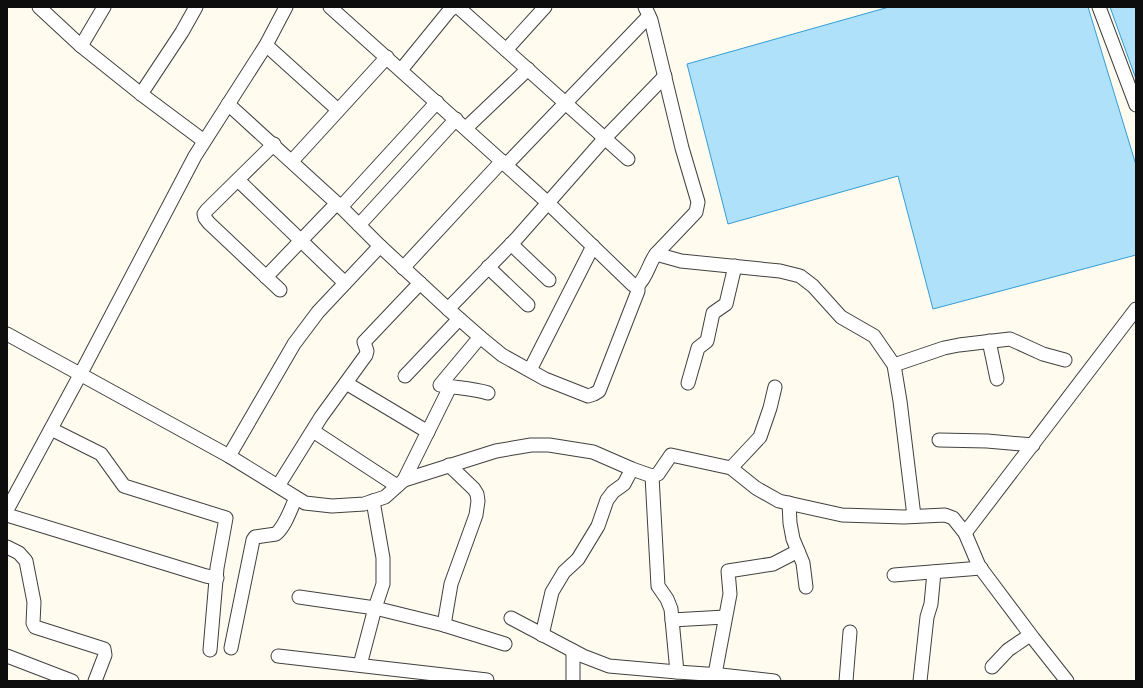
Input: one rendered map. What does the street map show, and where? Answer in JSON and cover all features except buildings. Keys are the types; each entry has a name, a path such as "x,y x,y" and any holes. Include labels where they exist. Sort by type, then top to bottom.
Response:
{"street":[{"path":"39,7 81,46 141,94 204,141"},
{"path":"81,46 104,7"},
{"path":"141,94 182,32 196,7"},
{"path":"7,510 195,156 266,45 286,7"},
{"path":"330,7 547,202 633,285 638,285"},
{"path":"506,50 545,7"},
{"path":"1100,7 1136,105"},
{"path":"401,70 451,8 506,50 628,158"},
{"path":"228,104 274,144 403,268 459,319 502,355 545,379 588,396 599,391 638,291 638,285 642,282 652,259 696,212 698,202 682,148 647,11"},
{"path":"403,268 565,102 647,11"},
{"path":"266,45 338,110"},
{"path":"292,161 387,57"},
{"path":"466,128 528,69"},
{"path":"448,309 511,244 605,138 664,76"},
{"path":"266,277 301,240 339,205 437,102"},
{"path":"359,225 456,119"},
{"path":"274,144 204,214 205,218 280,290"},
{"path":"238,180 345,283"},
{"path":"511,244 549,280"},
{"path":"229,456 294,344 318,312 380,246"},
{"path":"530,370 593,246"},
{"path":"656,254 681,261 780,271 800,276 812,286 841,317 874,336 894,365 900,401 914,516"},
{"path":"688,383 698,348 707,341 713,313 726,304 735,266"},
{"path":"488,267 528,305"},
{"path":"278,486 313,431 366,355 367,351 364,342 420,283"},
{"path":"965,533 1136,309"},
{"path":"405,376 459,319"},
{"path":"7,334 229,456 305,503 332,506 364,504 385,497 400,483 428,432 450,387"},
{"path":"480,337 440,385 473,389 488,393"},
{"path":"894,365 944,348 1010,339 1043,354 1065,360"},
{"path":"989,341 997,379"},
{"path":"346,383 428,432"},
{"path":"731,468 760,437 770,408 775,387"},
{"path":"51,429 101,454 124,486 226,518 216,578 210,650"},
{"path":"313,431 400,483"},
{"path":"939,440 987,441 1033,445"},
{"path":"400,483 496,450 531,445 549,445 593,452 632,470 652,476 658,474 671,455 731,468 756,488 780,501 842,515 945,515 953,518 965,533 981,568 1030,635 1068,681"},
{"path":"444,625 451,584 476,515 478,501 477,494 474,489 449,465"},
{"path":"542,635 552,592 564,572 578,559 598,526 607,500 624,484 632,470"},
{"path":"652,476 658,586 672,609 677,672"},
{"path":"231,648 253,540 255,537 276,534 283,526 296,498"},
{"path":"360,665 383,584 383,558 373,501"},
{"path":"789,503 790,523 803,563 806,587"},
{"path":"7,515 216,578"},
{"path":"7,547 19,553 26,560 34,602 33,623 35,627 104,649 105,655 95,681"},
{"path":"715,674 730,594 728,571 773,564 798,551"},
{"path":"894,575 981,568"},
{"path":"920,681 927,617 931,604 934,572"},
{"path":"299,597 375,608 444,625 505,644"},
{"path":"672,620 725,617"},
{"path":"511,618 583,656 609,666 715,674 774,681"},
{"path":"846,681 850,632"},
{"path":"992,667 1008,650 1030,635"},
{"path":"573,651 573,681"},
{"path":"7,656 72,681"},
{"path":"278,656 360,665 417,676 487,680"}],"water":[{"path":"889,7 1088,7 1136,165 1136,255 933,309 898,176 728,224 687,64"},
{"path":"1110,7 1136,7 1136,79"}]}
